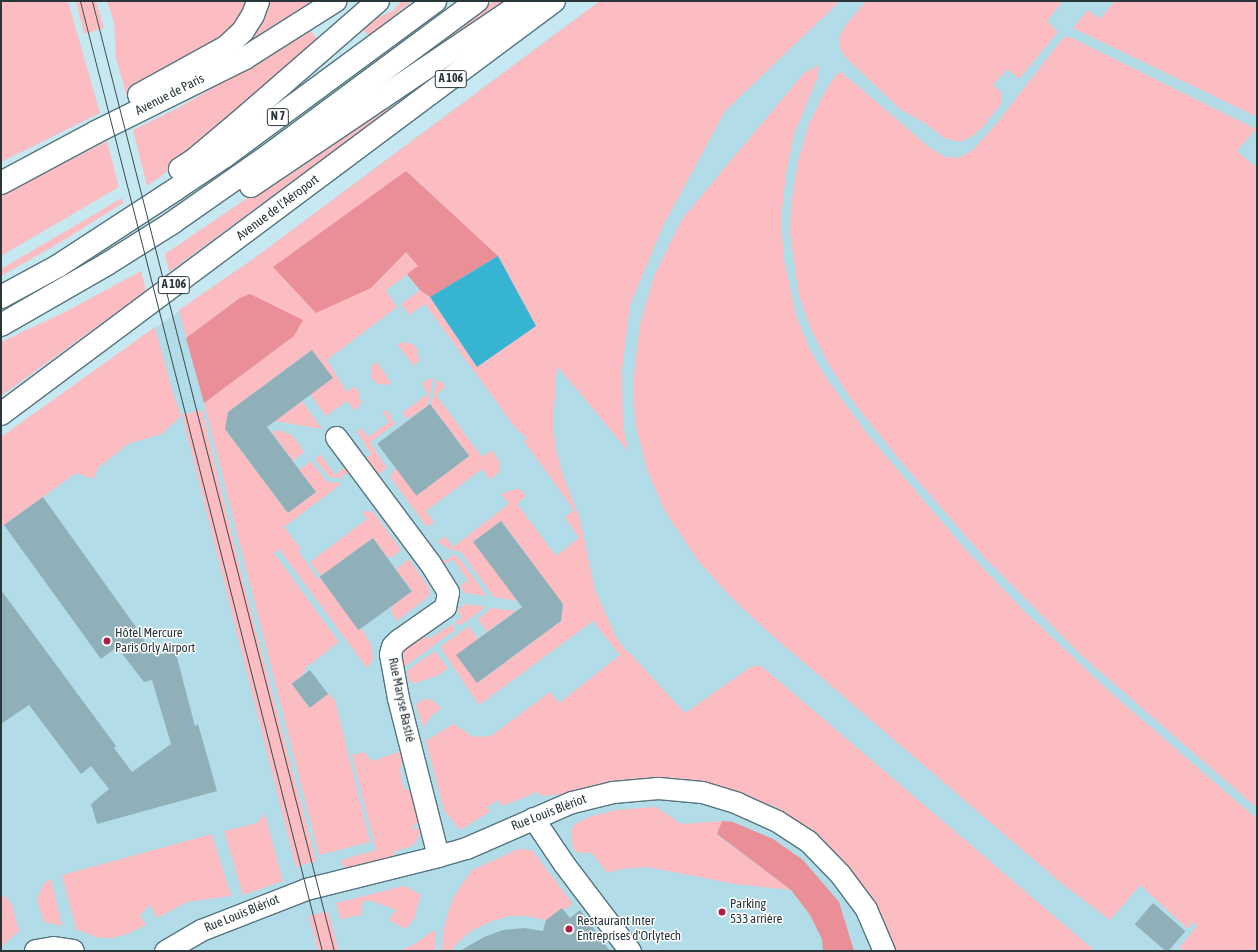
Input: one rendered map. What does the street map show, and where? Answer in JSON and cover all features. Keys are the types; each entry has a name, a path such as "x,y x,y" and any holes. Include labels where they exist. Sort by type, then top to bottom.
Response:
{"main road":[{"path":"96,132 139,95 226,47 243,31 253,15 258,1"},
{"name":"Avenue de Paris","path":"1,183 96,132 245,58 335,1"},
{"path":"116,228 161,182 194,160 378,1"},
{"name":"N 7","path":"1,297 58,266 225,156 435,1"},
{"name":"N 7","path":"1,325 107,264 172,223 269,155 477,1"},
{"path":"172,223 193,219 222,207 525,1"},
{"name":"Avenue de l'Aéroport","path":"1,414 554,1"},
{"path":"36,951 54,948 73,951"}],"street":[{"name":"Rue Maryse Bastié","path":"336,437 434,569 448,592 445,607 398,640 392,646 390,654 398,698 438,856"},
{"name":"Rue Louis Blériot","path":"165,951 201,930 297,892 466,848 572,802 613,792 658,788 702,792 737,803 777,821 808,841 835,868 866,909 884,951"},
{"path":"534,818 564,864 630,951"}],"shaded area":[{"path":"1,1 68,1 100,113 1,162"},
{"path":"76,1 96,1 104,28 84,34"},
{"path":"107,1 250,1 240,20 216,44 127,97 116,58 114,22"},
{"path":"265,1 318,1 239,48"},
{"path":"402,1 412,1 369,36 359,25 393,11"},
{"path":"494,1 513,1 429,57 424,51"},
{"path":"600,1 840,1 725,111 663,226 630,305 622,370 623,425 628,451 558,367 556,376 553,424 556,450 564,478 580,519 595,590 616,637 626,651 627,650 685,713 752,666 760,666 765,669 1095,951 894,951 871,899 849,869 777,807 692,780 598,785 569,794 541,796 538,792 502,806 499,800 488,806 489,812 462,829 459,829 444,810 426,741 453,724 474,737 491,736 550,692 559,703 620,655 593,621 479,705 442,650 441,646 469,626 478,639 458,657 476,681 479,682 561,621 563,605 503,522 500,522 475,540 475,543 517,601 494,597 461,552 449,549 438,542 445,536 453,547 509,504 501,494 515,489 521,490 526,496 517,504 556,556 579,538 565,517 574,510 524,441 527,438 517,430 425,304 409,315 401,304 420,290 430,297 477,367 536,326 498,256 406,171 371,288 406,252 419,266 386,290 397,307 327,360 347,392 355,386 359,392 361,402 359,406 355,411 347,401 326,416 310,394 313,352 310,351 228,412 225,429 286,511 290,511 299,470 311,461 326,481 334,483 339,482 341,484 284,527 301,549 298,551 318,579 321,579 358,628 362,629 372,646 373,660 367,668 279,549 274,553 339,642 304,669 306,671 292,684 309,708 329,693 335,701 370,842 319,855 204,403 294,336 240,298 186,338 179,310 253,259"},
{"path":"697,1 1257,1 1257,951 948,951 1013,881 928,809 771,778 911,951 1,951 1,437 253,259 586,11"},
{"path":"866,1 1063,1 1047,21 1058,32 1019,79 1007,69 993,85 1001,92 1001,104 982,128 971,137 960,142 944,138 926,124 900,109 845,57 840,48 839,38 845,26"},
{"path":"1115,1 1257,1 1257,117 1073,28 1088,10 1100,19"},
{"path":"311,31 319,41 190,155 147,186 133,130 178,108"},
{"path":"1070,37 1256,129 1237,151 1257,168 1257,808 1081,655 984,557 898,458 854,403 829,365 811,329 799,296 790,232 791,205 798,161 809,124 825,91 836,75 840,72 847,77 929,147 945,157 958,158 973,150 996,124 1062,39"},
{"path":"819,65 817,79 794,134 786,174 781,220 784,260 796,315 809,348 825,376 869,436 966,550 1022,609 1109,691 1257,819 1257,951 1188,951 1179,948 1197,926 1192,922 1188,929 1140,885 1110,920 1061,883 767,631 730,596 699,562 666,513 647,470 635,422 633,381 640,324 654,276 682,219 804,73"},
{"path":"397,104 169,272 165,254 356,124"},
{"path":"107,141 119,187 1,256 1,195"},
{"path":"406,171 498,256 430,297 420,290 407,274 418,266 406,252 371,288 316,313 273,267"},
{"path":"122,198 123,203 56,245 1,276 1,269"},
{"path":"141,271 146,291 1,396 1,342 67,311"},
{"path":"250,294 303,320 294,336 204,403 186,338 240,298"},
{"path":"155,327 173,393 181,415 202,410 243,581 316,861 296,867 182,415 162,434 128,444 98,468 93,479 76,473 1,527 1,437"},
{"path":"406,342 414,345 417,349 419,361 414,366 397,344"},
{"path":"376,361 391,382 388,385 377,384 372,379 371,368"},
{"path":"433,378 428,405 410,418 405,417 403,412 428,394 422,384 426,380"},
{"path":"437,380 442,382 445,387 436,395 482,457 492,450 499,461 500,468 499,472 490,480 482,469 426,511 434,522 427,527 390,477 396,468 418,494 467,458 468,454 431,405"},
{"path":"302,401 322,429 275,421"},
{"path":"388,411 395,424 370,442 387,468 376,476 364,460 371,454 357,432 361,428 368,437 389,422 383,412"},
{"path":"277,430 292,435 304,452 293,461 272,432"},
{"path":"320,454 335,475 345,467 352,474 343,474 343,478 329,477 315,459"},
{"path":"370,511 375,514 401,550 392,557 387,557 375,540 371,539 322,576 320,575 310,562 367,519 362,512"},
{"path":"454,555 460,559 487,596 465,593 460,586 468,580 453,559 442,566 440,563"},
{"path":"409,559 430,589 430,595 397,621 391,612 393,605 411,592 411,589 397,571 398,567"},
{"path":"466,604 486,607 459,626 455,622 462,617 457,610"},
{"path":"492,608 516,611 487,632 478,619"},
{"path":"452,624 455,630 401,669 398,651 420,633 424,638 427,636 429,639"},
{"path":"435,651 448,668 437,676 415,683 409,681 407,671"},
{"path":"425,699 432,700 441,708 431,716 423,728 416,704"},
{"path":"364,752 372,761 399,752 404,758 400,769 403,786 405,789 413,792 422,822 413,825 414,830 419,828 418,839 412,846 393,852 394,857 344,869 341,860 376,850 352,755"},
{"path":"656,807 681,824 722,821 717,835 791,890 734,884 648,867 622,869 607,873 592,853 579,853 573,849 571,830 575,824 589,817 616,810"},
{"path":"265,814 283,881 243,895 224,831 257,823"},
{"path":"722,821 733,822 773,839 803,860 839,902 854,951 823,951 822,939 810,915 791,890 717,834"},
{"path":"212,834 231,896 187,902 157,918 150,905 140,915 146,925 127,934 112,938 99,938 76,929 62,875"},
{"path":"518,849 532,850 573,904 564,910 562,908 546,920 525,916 511,916 492,921 471,931 455,945 452,951 442,951 443,933 448,912 454,896 472,870"},
{"path":"51,879 62,926 44,922 37,899 44,883"},
{"path":"404,886 421,895 414,919 408,927 403,928 389,920 396,910 372,901 363,901 361,915 340,919 336,903"},
{"path":"1,896 6,897 12,905 19,931 1,947"},
{"path":"328,911 339,951 318,951 309,916"},
{"path":"432,931 436,932 436,951 400,951 418,942"}],"water":[{"path":"498,256 536,326 477,367 430,297"}],"building":[{"path":"312,350 333,378 267,427 316,492 288,513 225,429 228,412"},
{"path":"430,404 469,456 416,496 377,444"},
{"name":"Hôtel Mercure Paris Orly Airport","path":"43,497 136,627 135,628 149,647 152,647 154,656 175,650 195,726 198,724 217,791 97,824 91,804 109,789 91,766 81,774 29,705 1,724 1,590 116,746 114,748 132,772 171,744 152,680 144,682 117,647 101,659 4,525"},
{"path":"501,521 563,604 561,621 477,683 456,655 522,607 473,542"},
{"path":"373,538 412,591 358,630 320,577"},
{"path":"310,670 328,694 310,708 292,684"},
{"path":"1153,903 1185,931 1168,951 1166,951 1135,924"},
{"name":"Restaurant Inter Entreprises d'Orlytech","path":"562,908 570,918 580,910 610,951 460,951 484,937 503,930 524,928 543,931 546,920"}],"tram line":[{"path":"80,1 322,951"},
{"path":"92,1 334,951"}],"place":[{"name":"Hôtel Mercure Paris Orly Airport","path":"107,641"},
{"name":"Parking 533 arrière","path":"722,912"},
{"name":"Restaurant Inter Entreprises d'Orlytech","path":"569,929"}]}
